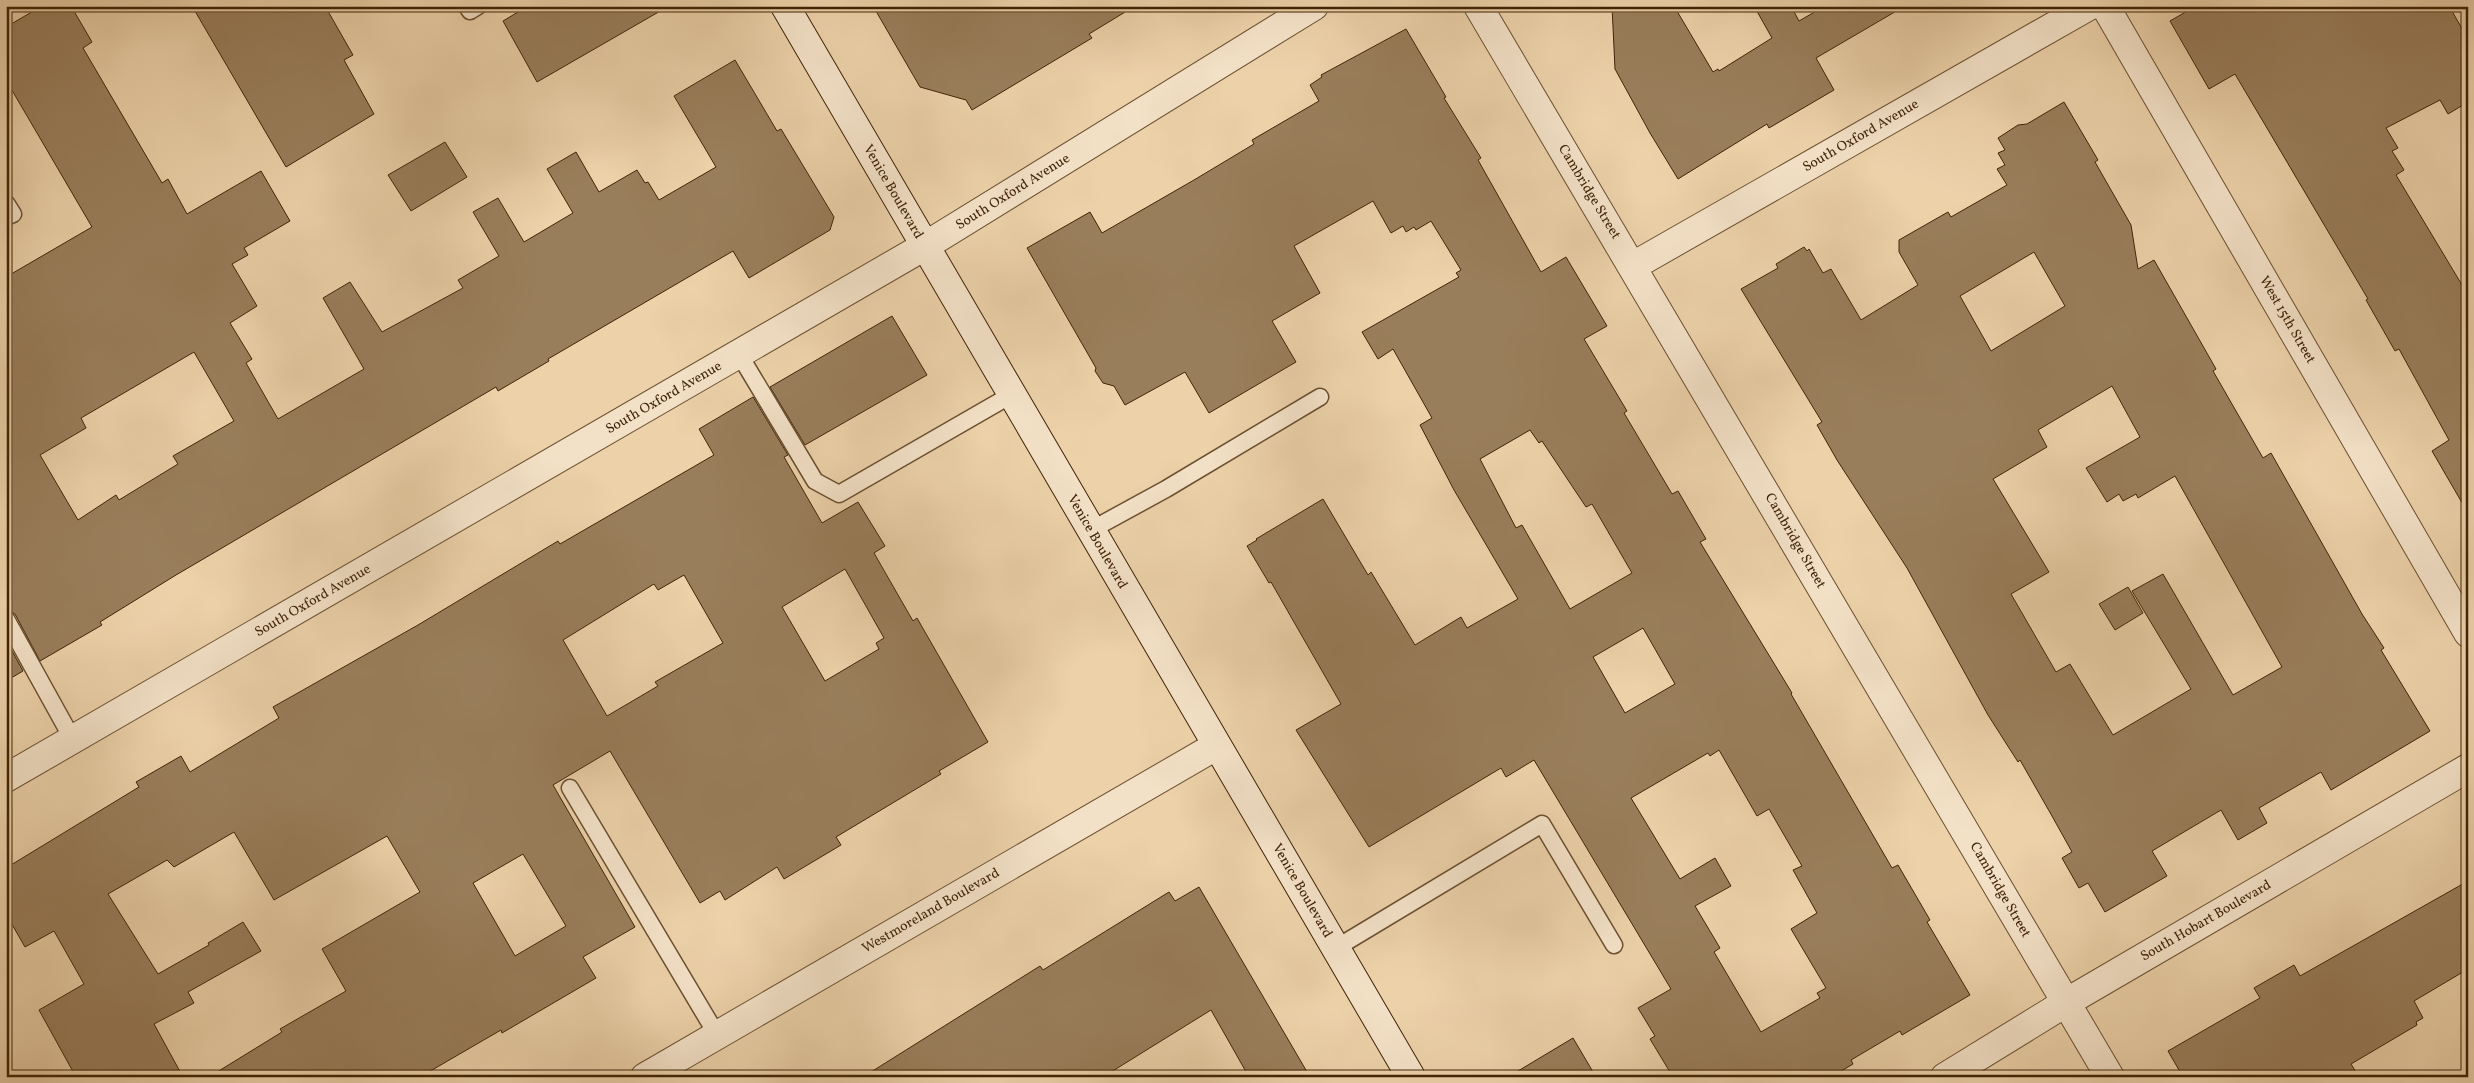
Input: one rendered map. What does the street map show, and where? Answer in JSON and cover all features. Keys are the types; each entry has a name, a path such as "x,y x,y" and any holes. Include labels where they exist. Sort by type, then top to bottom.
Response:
{"street":[{"name":"Venice Boulevard","path":"785,6 1411,1077"},
{"name":"South Oxford Avenue","path":"6,778 924,246 1314,6"},
{"name":"Cambridge Street","path":"1478,6 2110,1077"},
{"name":"South Oxford Avenue","path":"1633,266 2089,6"},
{"name":"West 15th Street","path":"2105,6 2468,633"},
{"name":"Westmoreland Boulevard","path":"645,1077 1216,746"},
{"name":"South Hobart Boulevard","path":"1945,1077 2067,1002 2468,768"}],"lane":[{"path":"467,6 470,11 478,6"},
{"path":"6,203 12,214 6,217"},
{"path":"739,354 815,481 839,494 1011,395"},
{"path":"1091,530 1160,492 1320,397"},
{"path":"6,619 73,740"},
{"path":"570,788 718,1035"},
{"path":"1336,948 1542,824 1614,945"}],"building":[{"path":"42,6 71,6 92,42 83,48 162,183 168,179 187,214 261,171 290,221 244,248 248,255 232,264 257,306 230,323 252,359 246,363 278,419 364,369 323,298 350,282 382,332 463,288 458,280 499,256 473,212 498,198 524,242 573,213 547,169 576,152 599,192 637,170 645,183 648,182 659,200 716,167 674,96 735,60 777,131 781,129 834,217 830,230 749,278 733,251 548,359 549,361 498,391 496,387 176,575 100,622 102,625 40,661 15,614 6,609 6,277 92,227 6,80 6,27","holes":["194,352 234,421 173,456 178,464 119,500 116,495 78,520 40,455 86,428 81,418"]},
{"path":"192,6 325,6 353,55 344,60 374,114 286,167"},
{"path":"528,6 669,6 537,82 503,21"},
{"path":"873,6 1135,6 1089,34 1092,38 972,110 966,100 920,87"},
{"path":"1612,6 1674,6 1713,72 1718,69 1719,71 1772,38 1754,6 1791,6 1799,21 1825,6 1905,6 1816,58 1834,90 1769,128 1767,124 1678,179 1615,69"},
{"path":"2196,6 2449,6 2468,39 2468,102 2448,114 2440,100 2386,128 2398,148 2392,151 2404,170 2396,175 2468,295 2468,513 2432,451 2449,440 2399,349 2395,351 2366,300 2368,299 2235,74 2209,89 2170,21"},
{"path":"1406,29 1446,97 1444,98 1481,158 1478,160 1541,272 1566,257 1607,326 1584,339 1627,411 1624,413 1672,494 1678,491 1706,539 1700,542 1792,693 1892,868 1898,865 1930,920 1927,922 1970,995 1902,1035 1900,1031 1851,1060 1853,1064 1831,1077 1673,1077 1650,1039 1655,1036 1638,1008 1671,989 1534,760 1506,777 1501,768 1369,847 1296,730 1341,704 1271,582 1269,583 1247,546 1323,499 1368,575 1371,572 1415,645 1461,617 1467,628 1518,599 1454,490 1420,425 1432,418 1393,349 1378,359 1362,332 1459,277 1456,273 1461,270 1431,221 1416,230 1414,227 1406,232 1403,226 1391,233 1373,201 1294,246 1320,293 1272,321 1296,362 1209,413 1185,372 1125,405 1114,386 1103,383 1095,371 1096,368 1027,248 1090,212 1102,233 1194,180 1254,144 1252,140 1319,101 1310,85 1322,77 1321,75","holes":["1530,430 1539,443 1542,441 1586,507 1592,504 1632,573 1570,609 1522,525 1516,528 1480,459","1643,628 1675,684 1625,713 1593,657","1719,750 1757,816 1769,809 1802,866 1793,870 1817,913 1791,929 1826,988 1817,993 1820,998 1761,1032 1714,952 1720,948 1695,906 1731,886 1715,858 1680,879 1631,798 1708,753 1710,756"]},
{"path":"2064,102 2098,160 2095,162 2131,225 2138,269 2154,260 2216,369 2213,371 2263,458 2271,453 2362,614 2384,648 2381,650 2430,731 2331,790 2321,772 2259,808 2267,823 2238,840 2221,810 2152,851 2167,876 2105,912 2088,883 2079,888 2062,858 2072,852 2052,816 2020,760 2018,762 1988,715 1907,568 1837,460 1817,425 1822,422 1741,289 1778,268 1776,264 1804,247 1807,251 1809,249 1823,273 1831,269 1861,320 1918,285 1899,252 1899,240 1948,212 1951,217 2007,185 1997,169 2005,165 1998,153 2005,150 1998,138 2018,125 2027,124","holes":["2034,252 2065,306 1991,351 1960,296","2112,386 2140,437 2086,468 2107,502 2119,494 2123,501 2136,494 2138,498 2175,476 2282,667 2233,695 2163,574 2132,591 2191,689 2113,735 2070,664 2056,672 2011,594 2049,572 1993,479 2047,447 2038,430"]},
{"path":"445,142 467,177 411,211 388,175"},
{"path":"892,316 927,375 805,445 770,387"},
{"path":"753,397 788,455 784,457 822,523 858,502 885,546 874,553 913,621 917,618 988,742 939,771 941,774 836,837 841,845 784,879 777,867 725,900 720,891 700,903 610,751 553,785 635,927 583,957 596,978 502,1033 501,1030 420,1077 209,1077 282,1032 280,1029 346,991 322,949 420,892 387,836 274,900 234,832 174,867 167,860 108,894 158,974 209,945 208,943 243,922 261,951 188,992 194,1003 154,1024 183,1077 76,1077 39,1010 84,984 54,931 25,947 6,914 6,868 139,787 136,782 181,756 190,772 279,718 273,707 418,625 558,541 560,544 714,455 699,429","holes":["845,569 884,638 876,643 879,649 825,681 782,607","684,575 723,643 655,682 658,686 607,716 563,640 654,584 658,590","523,854 566,926 515,956 473,883"]},
{"path":"2128,587 2143,613 2115,630 2099,604"},
{"path":"6,640 23,671 6,681"},
{"path":"2468,881 2468,969 2414,1001 2423,1018 2416,1022 2417,1025 2351,1064 2359,1077 2183,1077 2168,1051 2260,998 2254,988 2294,965 2300,976"},
{"path":"1199,887 1310,1077 1249,1077 1211,1010 1103,1077 863,1077 1040,966 1043,970 1169,892 1175,901"},
{"path":"1573,1038 1596,1077 1508,1077"}]}
